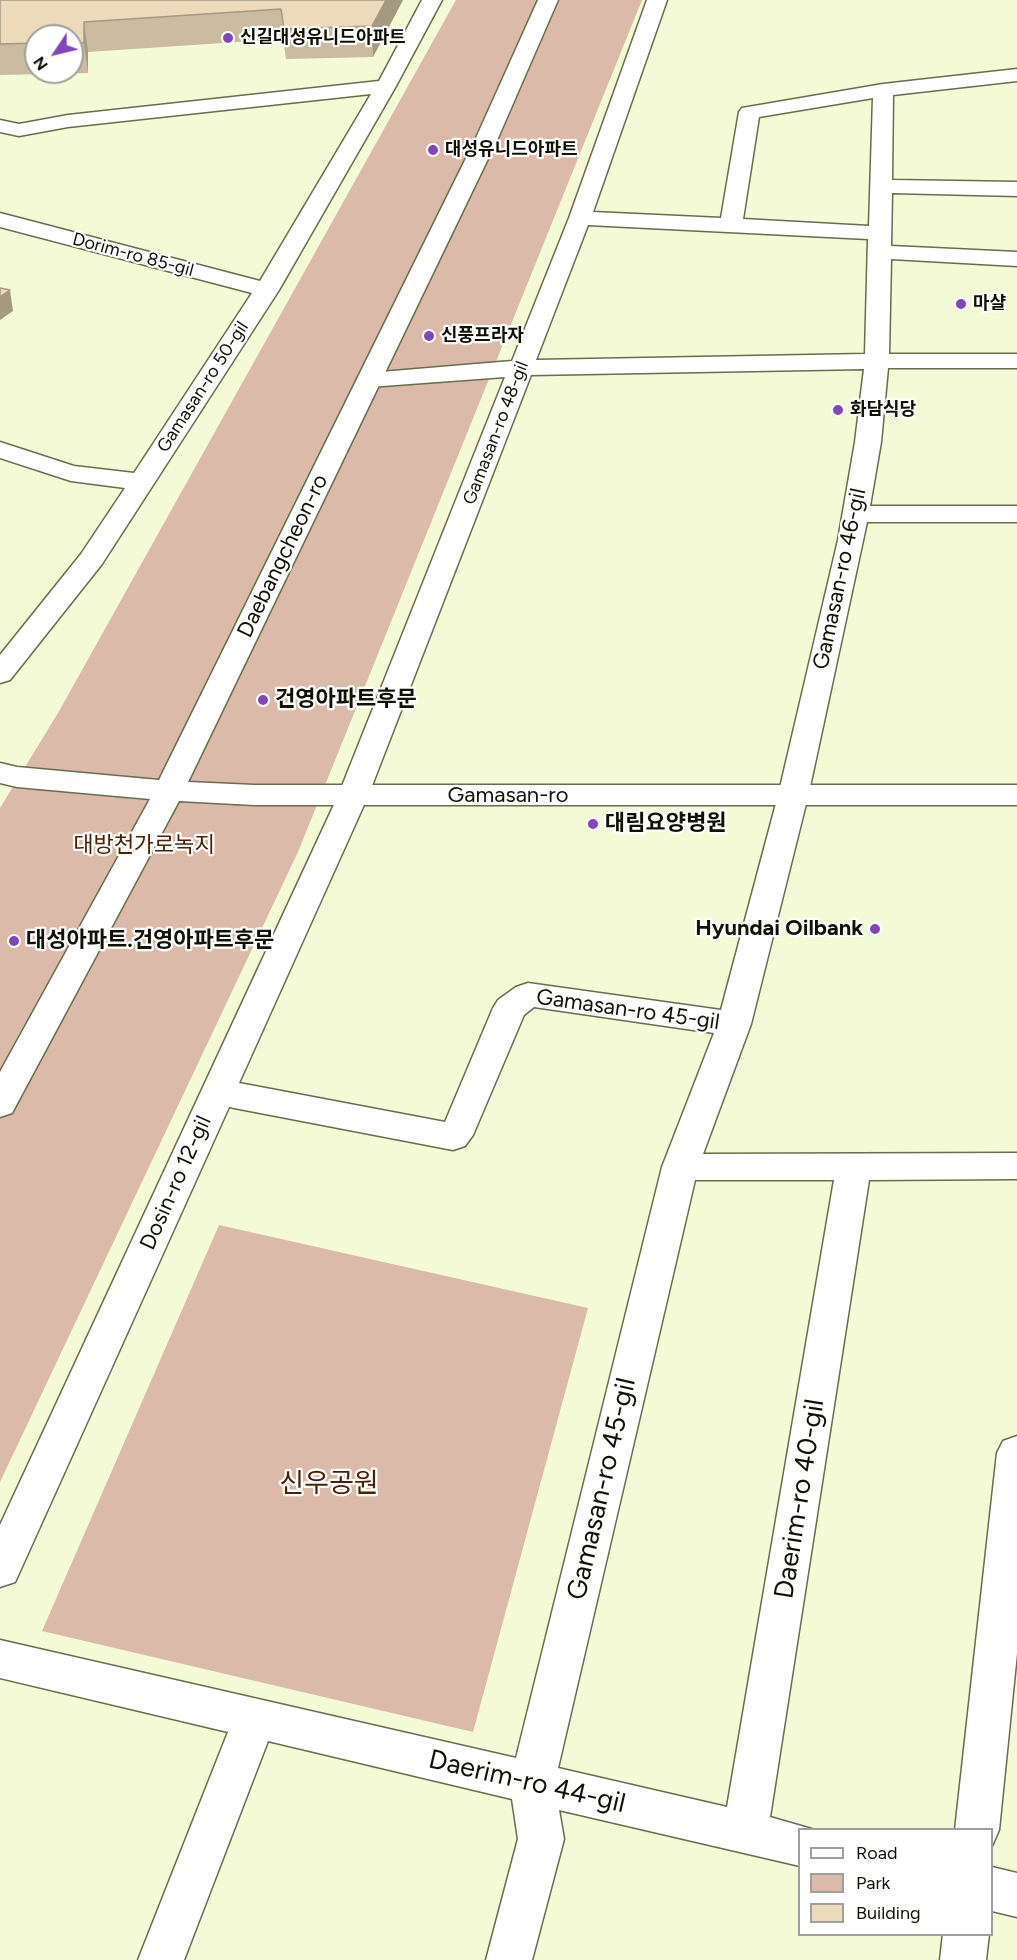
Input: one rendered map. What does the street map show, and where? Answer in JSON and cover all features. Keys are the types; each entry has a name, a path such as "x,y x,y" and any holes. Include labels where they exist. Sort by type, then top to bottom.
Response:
{"street":[{"name":"Gamasan-ro 50-gil","path":"0,674 92,558 267,290 386,86 432,0"},
{"name":"Daebangcheon-ro","path":"0,1104 169,791 487,138 548,0"},
{"name":"Gamasan-ro 48-gil","path":"352,796 580,218 657,0"},
{"path":"730,226 749,112 883,90 1017,75"},
{"path":"10,128 386,86"},
{"name":"Gamasan-ro 46-gil","path":"793,796 856,514 868,441 877,361 883,90"},
{"path":"880,186 1017,189"},
{"path":"580,218 730,226 1017,259"},
{"name":"Dorim-ro 85-gil","path":"0,220 267,290"},
{"path":"369,380 521,368 877,361 1017,361"},
{"path":"0,450 71,473 141,482"},
{"path":"856,514 1017,514"},
{"name":"Gamasan-ro","path":"0,773 17,777 169,791 352,796 1017,795"},
{"name":"Dosin-ro 12-gil","path":"0,1569 352,796"},
{"name":"Gamasan-ro 45-gil","path":"509,1960 541,1839 532,1784 680,1167 734,1024 793,796"},
{"name":"Gamasan-ro 45-gil","path":"218,1092 453,1137 461,1126 510,1008 528,995 734,1024"},
{"name":"Daerim-ro 40-gil","path":"745,1833 854,1165"},
{"path":"680,1167 1017,1166"},
{"path":"977,1828 1017,1453"},
{"name":"Daerim-ro 44-gil","path":"0,1659 798,1845"},
{"path":"161,1960 255,1719"},
{"path":"993,1889 1017,1895"},
{"path":"963,1960 966,1936"}],"green space":[{"name":"대방천가로녹지","path":"456,0 642,0 298,852 0,1482 0,808 58,713"},
{"name":"신우공원","path":"219,1225 588,1308 473,1732 42,1631"}],"building":[{"path":"0,0 386,0 372,26 284,29 281,9 84,22 84,24 24,24 24,43 0,44"},
{"path":"0,288 10,290 0,297"}],"place":[{"name":"신길대성유니드아파트","path":"228,38"},
{"name":"대성유니드아파트","path":"433,150"},
{"name":"마샬","path":"961,304"},
{"name":"신풍프라자","path":"429,336"},
{"name":"화담식당","path":"838,410"},
{"name":"건영아파트후문","path":"263,700"},
{"name":"대림요양병원","path":"593,824"},
{"name":"Hyundai Oilbank","path":"875,929"},
{"name":"대성아파트.건영아파트후문","path":"14,941"}]}
